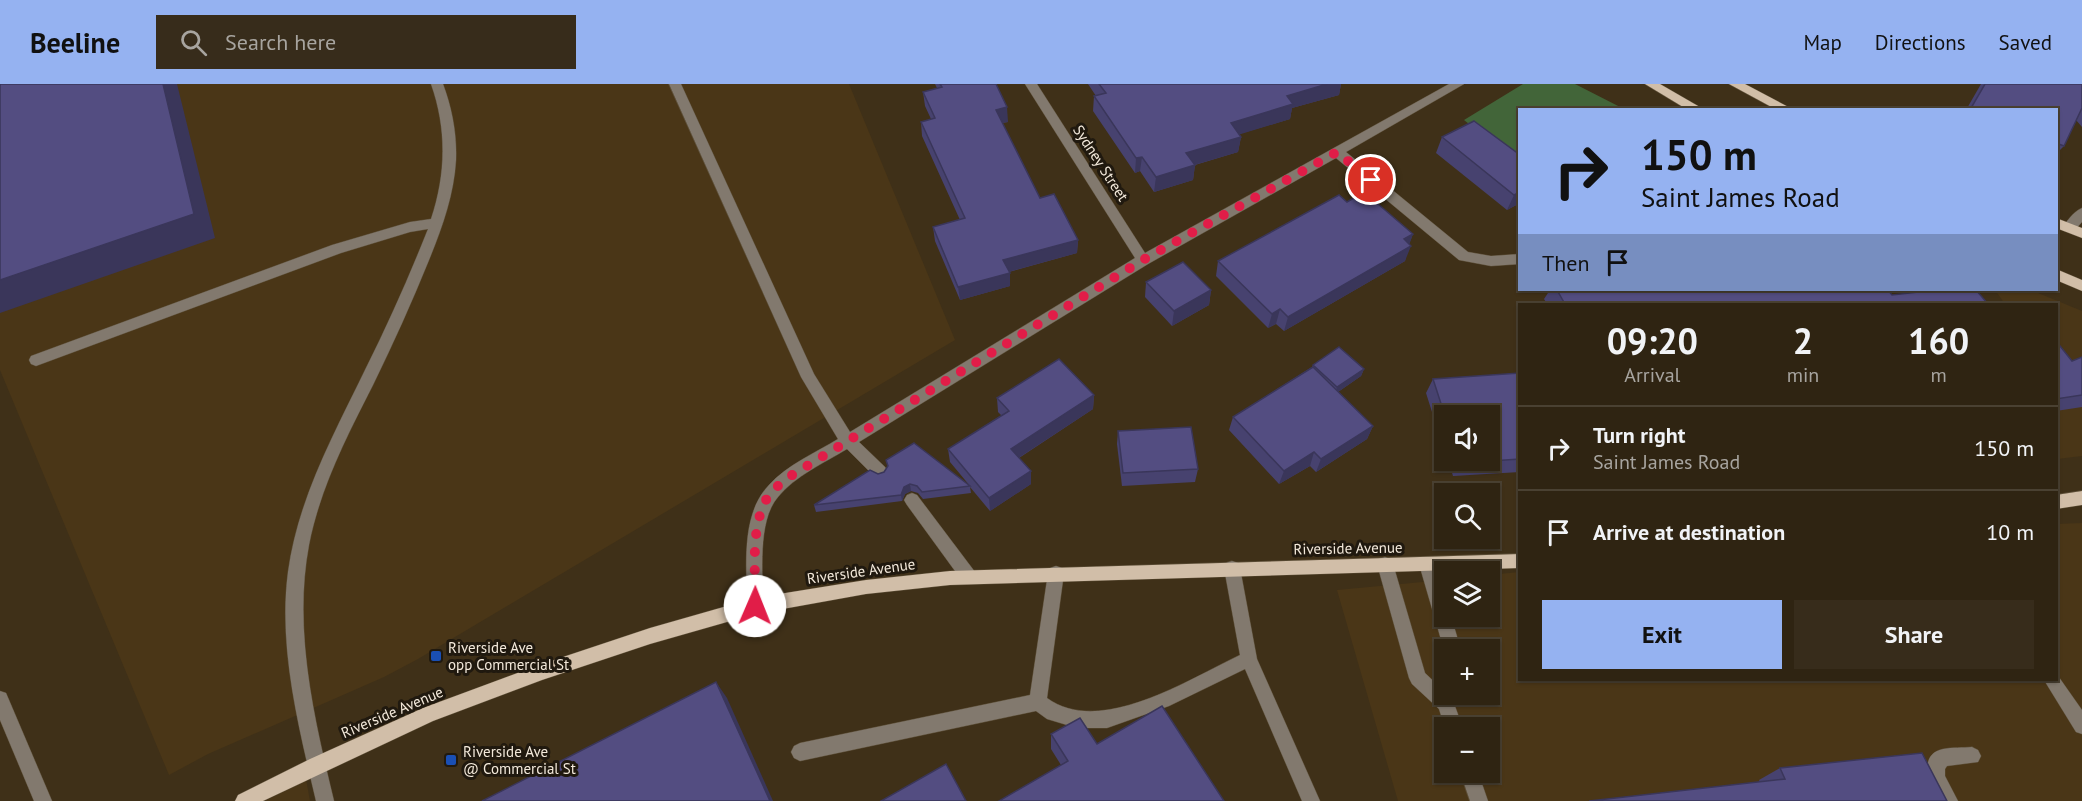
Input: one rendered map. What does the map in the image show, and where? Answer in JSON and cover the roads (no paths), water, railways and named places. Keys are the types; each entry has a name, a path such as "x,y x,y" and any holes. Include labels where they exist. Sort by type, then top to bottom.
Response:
{"main road":[{"path":"1651,84 1695,108"},
{"path":"1735,84 1784,108"},
{"path":"2058,275 2082,286"},
{"path":"2058,502 2082,498"},
{"name":"Riverside Avenue","path":"244,801 316,765 429,714 542,672 650,636 755,606 867,587 969,577 1518,561"}],"street":[{"path":"325,801 316,765 296,649 296,597 300,546 321,477 411,291 437,223 449,171 450,139 437,84"},
{"path":"675,84 808,377 847,440 880,472"},
{"name":"Sydney Street","path":"1031,84 1143,260"},
{"path":"755,606 757,534 766,501 774,490 789,477 1143,260 1458,84"},
{"path":"1337,152 1464,256 1491,261 1518,258"},
{"path":"2069,228 2082,213"},
{"path":"36,360 347,245 410,227 437,223"},
{"path":"912,500 969,577"},
{"path":"1385,564 1418,678 1434,689"},
{"path":"1427,564 1450,639"},
{"path":"1232,568 1249,659 1311,801"},
{"path":"1038,702 1056,573"},
{"path":"800,752 1038,702 1053,713 1077,720 1107,720 1162,700 1249,659"},
{"path":"2054,681 2082,726"},
{"path":"0,699 43,801"},
{"path":"1948,801 1936,778 1936,766 1943,758 1972,756"},
{"path":"1473,783 1479,801"}],"place":[{"name":"Riverside Ave opp Commercial St","path":"436,656"},
{"name":"Riverside Ave @ Commercial St","path":"451,760"}]}
